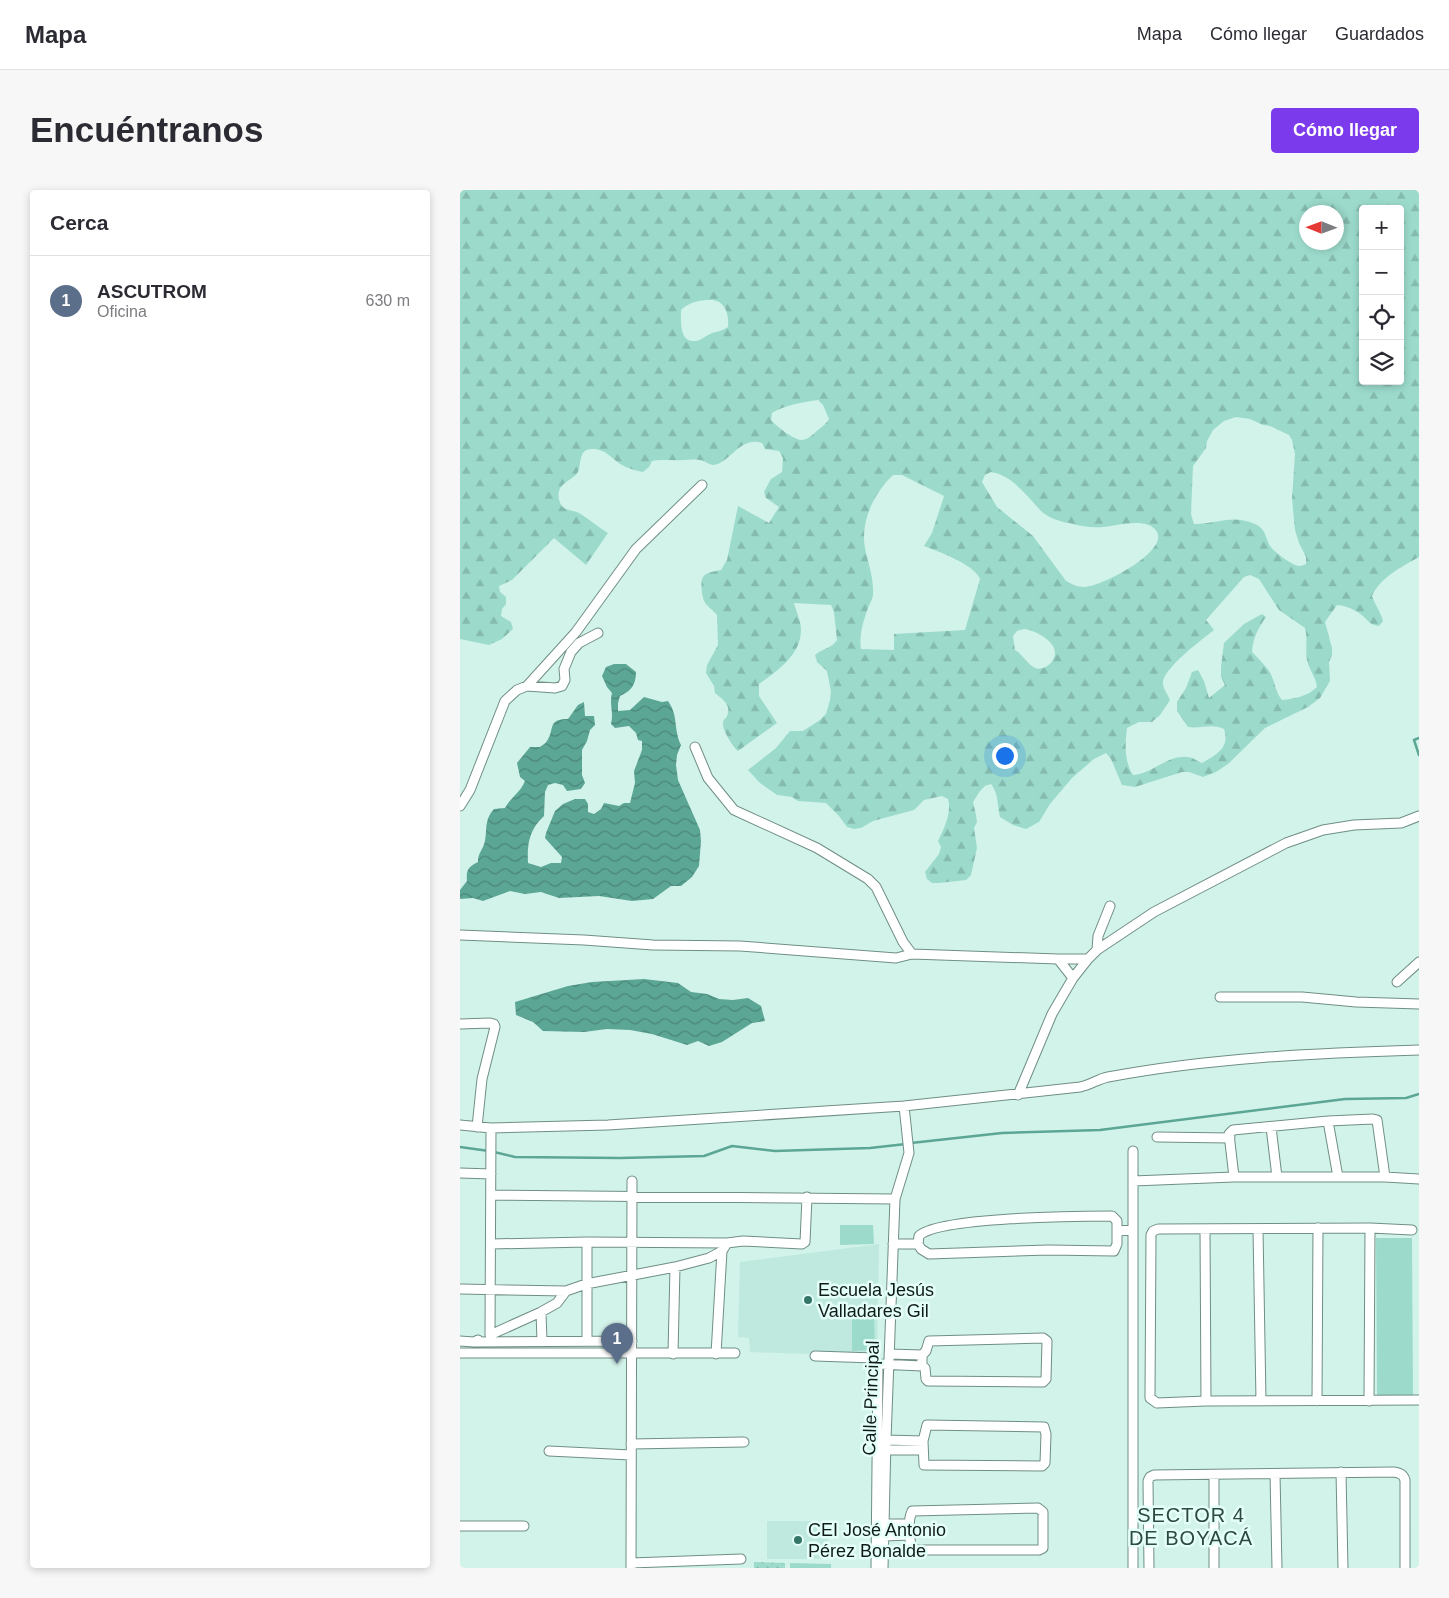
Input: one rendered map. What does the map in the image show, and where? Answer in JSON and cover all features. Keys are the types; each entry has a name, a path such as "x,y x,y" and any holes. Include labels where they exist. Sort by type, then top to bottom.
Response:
{"street":[{"path":"527,686 576,632 636,549 702,485"},
{"path":"460,806 470,790 505,701 517,690 527,686 555,688 562,686 565,680 564,669 571,652 579,643 598,633"},
{"path":"695,747 708,778 734,810 817,848 868,879 876,887 903,942 912,954"},
{"path":"1018,1095 1052,1014 1073,978 1097,950 1154,912 1286,842 1323,830 1354,825 1401,823 1419,816"},
{"path":"1097,950 1098,936 1110,906"},
{"path":"460,935 653,945 740,946 896,958 912,954 1088,959"},
{"path":"1058,959 1073,978"},
{"path":"1397,982 1419,962"},
{"path":"1220,997 1302,998 1419,1004"},
{"path":"460,1024 490,1023 494,1024 495,1027 482,1080 477,1127"},
{"path":"460,1125 491,1131 904,1106 1080,1087 1106,1077 1182,1066 1266,1058 1419,1050"},
{"name":"Calle Principal","path":"883,1568 885,1450 895,1199 909,1153 904,1106"},
{"path":"1234,1177 1230,1138 1230,1132 1233,1130 1328,1121 1377,1120 1385,1177"},
{"path":"1328,1121 1338,1177"},
{"path":"1271,1127 1277,1177"},
{"path":"490,1335 491,1131"},
{"path":"1157,1137 1230,1138"},
{"path":"1133,1151 1133,1568"},
{"path":"460,1173 491,1171"},
{"path":"1133,1181 1234,1177 1385,1177 1419,1179"},
{"path":"632,1181 631,1565 741,1559"},
{"path":"490,1195 633,1198 807,1197 895,1199"},
{"path":"491,1244 587,1242 727,1243 743,1241 802,1244 806,1240 807,1197"},
{"path":"1112,1216 1117,1221 1118,1231 1117,1244 1114,1251 1048,1250 929,1254 921,1250 918,1244 919,1236 928,1230 965,1222 1112,1216"},
{"path":"1258,1228 1261,1401"},
{"path":"1412,1230 1258,1228 1158,1229 1153,1231 1151,1234 1150,1398 1157,1403 1419,1400"},
{"path":"1317,1401 1318,1228"},
{"path":"1369,1401 1370,1228"},
{"path":"1205,1229 1206,1401"},
{"path":"1118,1231 1133,1230"},
{"path":"587,1242 587,1341"},
{"path":"716,1354 722,1251 727,1243"},
{"path":"893,1244 918,1244"},
{"path":"460,1288 566,1291 586,1284 675,1267 709,1258 722,1251"},
{"path":"672,1354 675,1267"},
{"path":"474,1342 542,1312 557,1303 566,1291"},
{"path":"542,1312 542,1341"},
{"path":"1043,1338 1046,1341 1046,1380 1042,1382 928,1381 925,1368 922,1366 922,1355 926,1351 929,1341 1043,1338"},
{"path":"460,1341 632,1342"},
{"path":"460,1353 735,1353"},
{"path":"889,1354 922,1355"},
{"path":"815,1356 874,1358 878,1364 876,1568"},
{"path":"878,1364 922,1366"},
{"path":"927,1425 1039,1426 1044,1427 1046,1434 1045,1464 1042,1466 924,1465 922,1446 927,1425"},
{"path":"886,1440 922,1446"},
{"path":"632,1444 744,1442"},
{"path":"885,1450 922,1446"},
{"path":"549,1451 631,1455"},
{"path":"1341,1472 1343,1568"},
{"path":"1149,1568 1148,1482 1150,1477 1394,1472 1404,1475 1405,1568"},
{"path":"1275,1474 1277,1568"},
{"path":"1214,1475 1214,1568"},
{"path":"1038,1508 1043,1512 1043,1548 1039,1550 915,1550 912,1549 909,1524 912,1512 1038,1508"},
{"path":"884,1524 909,1524"},
{"path":"460,1526 524,1526"},
{"path":"884,1536 909,1535"}],"shaded area":[{"name":"Escuela Jesús Valladares Gil","path":"879,1244 877,1356 750,1352 749,1338 738,1337 740,1262"},
{"name":"CEI José Antonio Pérez Bonalde","path":"767,1521 828,1521 828,1559 767,1559"}],"green space":[{"path":"460,190 1419,190 1419,557 1392,573 1376,589 1372,596 1383,621 1379,626 1370,623 1354,610 1337,605 1325,622 1332,655 1329,662 1330,681 1320,698 1308,707 1265,728 1228,764 1216,772 1203,777 1189,772 1182,772 1135,787 1122,785 1111,759 1106,753 1094,759 1072,778 1050,804 1039,822 1026,829 1013,825 1000,817 994,788 991,784 985,786 973,802 977,822 974,828 977,848 971,875 966,880 939,883 932,883 927,879 925,872 939,854 941,847 938,841 948,815 948,799 942,796 924,800 914,810 873,821 861,828 854,829 847,827 826,803 798,801 792,797 777,795 760,783 748,770 776,748 790,731 803,731 826,714 831,692 827,671 817,662 815,655 837,640 834,612 831,605 794,603 801,627 797,647 787,662 759,684 759,696 777,723 738,751 728,738 723,726 728,712 727,705 715,693 714,686 706,673 707,665 718,645 717,615 704,601 702,579 710,572 721,570 727,560 738,506 769,523 779,507 766,498 764,492 771,479 782,472 783,458 779,451 765,449 762,443 747,443 725,460 714,465 697,460 656,460 652,461 643,472 618,463 601,450 588,449 585,451 578,472 560,489 559,499 564,508 579,513 608,533 586,565 554,538 512,580 499,586 500,592 506,597 506,604 502,609 501,616 511,622 513,629 502,639 489,645 460,639","holes":["713,300 724,306 728,318 728,327 699,340 690,341 682,330 681,310 692,303","818,400 823,405 829,419 804,440 794,437 771,420 772,413 777,410","1236,417 1250,419 1289,435 1292,440 1295,454 1292,499 1295,530 1306,557 1306,564 1296,565 1279,555 1270,546 1263,531 1255,524 1239,520 1194,524 1191,514 1193,466 1206,448 1207,441 1213,430 1224,421","991,472 1006,477 1025,493 1041,511 1054,519 1094,527 1131,523 1147,524 1157,532 1158,540 1153,549 1143,558 1117,575 1092,585 1077,586 1066,581 1033,536 997,507 982,482 985,475","893,475 902,475 944,496 932,533 924,546 947,555 971,568 980,579 965,630 894,634 894,650 861,649 862,628 873,594 872,576 865,548 865,528 874,499","1250,575 1259,579 1279,610 1305,628 1307,660 1317,687 1310,693 1282,700 1269,671 1252,652 1256,633 1266,617 1262,614 1244,624 1224,643 1221,677 1225,685 1209,698 1204,681 1198,670 1192,672 1186,688 1177,702 1177,711 1188,727 1215,726 1224,729 1225,741 1221,750 1202,763 1191,758 1180,757 1140,774 1133,775 1127,758 1127,728 1139,722 1152,722 1160,715 1170,700 1164,689 1164,679 1168,671 1183,655 1214,630 1206,620 1244,577","1024,629 1039,634 1052,645 1055,654 1053,660 1048,666 1035,668 1015,650 1013,636 1017,631"]},
{"path":"840,1225 873,1225 874,1244 840,1245"},
{"path":"1376,1238 1412,1238 1413,1395 1377,1395"},
{"path":"852,1317 874,1317 875,1350 852,1351"},
{"path":"754,1562 785,1563 785,1568 754,1568"},
{"path":"790,1563 831,1564 831,1568 790,1568"}],"water":[{"path":"614,664 626,664 636,672 632,687 620,696 618,711 630,710 644,697 662,702 668,701 674,712 681,745 676,765 678,780 700,830 699,866 692,877 681,886 671,886 653,899 632,901 599,896 559,898 541,892 525,894 510,891 483,901 473,898 460,899 460,890 467,881 468,869 478,862 485,842 490,814 494,809 505,808 521,789 525,781 520,777 517,763 530,747 540,747 546,742 554,723 561,719 568,719 578,705 584,702 585,716 594,716 595,725 590,730 582,750 582,775 585,783 581,789 567,791 563,785 555,783 548,785 545,792 544,816 535,827 530,838 528,863 541,867 551,863 561,863 562,857 545,838 555,811 563,804 575,799 585,799 588,804 588,812 594,814 601,809 604,803 619,806 624,803 630,803 635,783 634,771 642,750 642,741 638,740 636,733 629,726 615,728 611,724 612,693 602,676 606,667"},
{"path":"644,979 678,983 691,992 707,994 719,999 748,998 761,1006 765,1021 752,1023 722,1042 709,1046 698,1041 687,1045 652,1034 630,1030 543,1031 533,1022 516,1015 515,1002 568,986 592,982"}],"waterway":[{"path":"1419,738 1414,740 1419,755"},
{"path":"911,1143 1002,1133 1100,1130 1345,1099 1406,1098 1419,1094"},
{"path":"494,1152 515,1157 620,1158 704,1156 732,1146 775,1151 870,1148 906,1144"},
{"path":"460,1147 489,1151"}],"place":[{"name":"Escuela Jesús Valladares Gil","path":"808,1300"},
{"name":"ASCUTROM","path":"617,1364"},
{"name":"CEI José Antonio Pérez Bonalde","path":"798,1540"}],"district":[{"name":"SECTOR 4 DE BOYACÁ","path":"1191,1526"}]}
